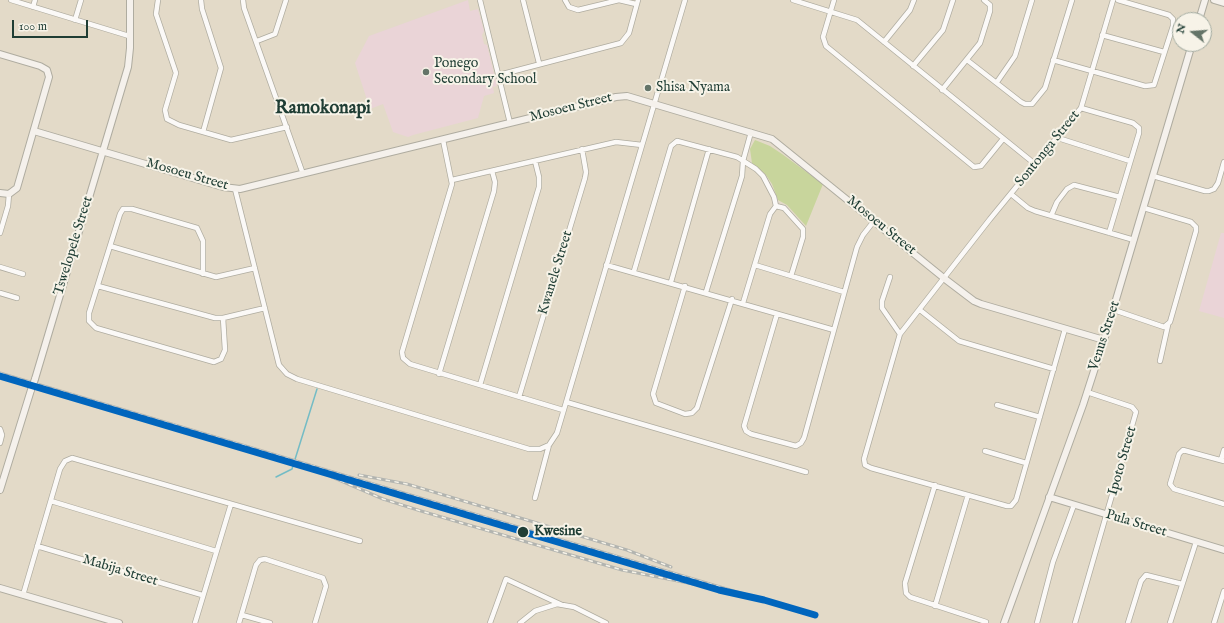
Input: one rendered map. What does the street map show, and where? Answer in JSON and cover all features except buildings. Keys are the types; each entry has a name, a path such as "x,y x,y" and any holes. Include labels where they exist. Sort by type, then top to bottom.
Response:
{"street":[{"path":"11,0 129,36"},
{"path":"33,7 35,0"},
{"path":"75,20 81,0"},
{"name":"Tswelopele Street","path":"0,490 35,379 128,67 130,54 130,0"},
{"path":"158,0 156,14 176,73 165,110 165,117 172,123 234,140 287,127"},
{"path":"201,0 202,9 222,68 203,132"},
{"path":"243,0 244,8 303,174"},
{"path":"257,41 272,36 276,32 286,0"},
{"path":"480,0 510,123"},
{"path":"523,0 539,63"},
{"path":"499,75 539,63 621,43 629,33 637,2 619,0 578,10 569,7 565,0"},
{"path":"235,189 280,365 287,374 297,379 529,449 540,449 549,445 555,438 685,0"},
{"path":"793,0 857,20 1035,164"},
{"path":"834,0 823,37 824,44 972,166 978,168 982,166 1003,139"},
{"path":"884,42 910,10 914,0"},
{"path":"913,66 943,30 953,0"},
{"path":"942,90 980,43 990,11 990,5 984,0"},
{"path":"997,82 1015,56 1032,0"},
{"path":"967,60 997,82 1020,102 1032,104 1045,88 1072,0"},
{"name":"Sontonga Street","path":"900,334 945,279 1010,194 1058,138 1081,108 1113,0"},
{"path":"1053,60 1152,86 1155,82 1174,22 1171,17 1118,0"},
{"path":"1201,12 1205,0"},
{"path":"1214,0 1224,3"},
{"path":"1102,35 1164,52"},
{"name":"Venus Street","path":"1004,623 1087,392 1114,310 1190,52"},
{"path":"0,54 40,66 48,73 48,82 17,188 9,194 0,193"},
{"name":"Mosoeu Street","path":"34,131 235,189 256,186 621,96 655,103 769,137 779,143 945,279 981,304 1104,340"},
{"path":"1081,108 1137,125 1139,133 1109,232"},
{"path":"706,292 742,176 743,161 751,132"},
{"path":"1058,138 1130,161"},
{"path":"443,140 452,180 402,355 406,363 563,410"},
{"path":"452,180 619,141 642,145"},
{"path":"634,271 672,144 679,141 737,157 764,176 774,197 776,206 770,214 743,303"},
{"name":"Kwanele Street","path":"519,397 585,178 586,172 582,149"},
{"path":"671,282 709,150"},
{"path":"480,385 539,187 540,177 535,161"},
{"path":"1153,176 1209,191 1214,189 1218,184 1224,162"},
{"path":"440,374 494,191 495,182 492,171"},
{"path":"1051,216 1057,202 1067,189 1074,185 1120,197"},
{"path":"0,233 8,206 9,194"},
{"path":"1010,194 1028,208 1134,240"},
{"path":"776,206 784,208 803,229 791,276"},
{"path":"203,274 203,241 200,231 193,226 126,208 120,214 88,318 93,326 207,361 217,362 224,353 223,318"},
{"path":"1144,208 1191,222 1196,227 1190,254 1168,325 1160,361"},
{"path":"776,314 744,426 751,434 791,446 798,445 804,438 859,242 874,221"},
{"path":"110,246 203,274 221,277 256,268"},
{"path":"606,265 634,271 834,330"},
{"path":"755,265 844,292"},
{"path":"0,267 23,274"},
{"path":"890,277 882,301 882,308 900,334 864,462 871,468 1011,506 1016,500 1065,329"},
{"path":"98,286 215,318 223,318 265,308"},
{"path":"685,286 653,394 656,403 685,414 692,413 698,408 732,299"},
{"path":"0,293 17,298"},
{"path":"920,310 959,341 1054,369"},
{"path":"1114,310 1161,326 1168,325"},
{"name":"Ipoto Street","path":"1087,392 1132,407 1136,412 1107,516"},
{"path":"566,402 806,472"},
{"path":"997,405 1040,417"},
{"path":"0,429 2,435 0,443"},
{"path":"535,498 549,445"},
{"path":"1224,450 1222,460 1187,451 1181,451 1170,484 1174,489 1224,504"},
{"path":"986,451 1026,463"},
{"path":"23,595 62,464 72,458 360,541"},
{"path":"935,485 904,589 910,597 986,622"},
{"path":"935,606 968,495"},
{"name":"Pula Street","path":"1049,497 1107,516 1224,550"},
{"path":"51,501 216,551"},
{"path":"195,623 202,595 231,504"},
{"path":"1037,623 1052,562 1074,505"},
{"path":"1075,623 1107,516"},
{"path":"1170,623 1196,542"},
{"name":"Mabija Street","path":"37,546 202,595"},
{"path":"239,623 256,565 258,561 265,559 318,575 324,579 326,586 315,623"},
{"path":"1128,623 1141,581 1146,575 1182,584"},
{"path":"490,623 506,579 562,604 574,607 606,623"},
{"path":"0,588 119,623"},
{"path":"1214,623 1224,594"},
{"path":"520,623 540,609 551,605 562,604"},
{"path":"242,615 270,623"}],"shaded area":[{"name":"Ponego Secondary School","path":"468,0 470,11 478,9 484,31 482,35 484,44 487,45 497,86 493,87 494,93 484,96 478,118 408,137 393,132 383,104 370,109 355,63 369,36"},
{"path":"1221,233 1224,233 1224,318 1199,311"}],"green space":[{"path":"755,140 770,146 823,184 806,226 787,205 778,200 772,184 766,175 752,163 750,149"}],"waterway":[{"path":"276,477 292,469 317,389"}],"railway":[{"path":"0,373 764,600"},
{"path":"359,475 407,484 627,550 671,567"},
{"path":"332,477 383,499 421,511 622,570 693,584"},
{"path":"759,599 815,615"}],"transit line":[{"path":"0,376 719,590 764,600 815,615"}],"place":[{"name":"Ponego Secondary School","path":"426,72"},
{"name":"Shisa Nyama","path":"648,88"},
{"name":"Kwesine","path":"523,532"}],"district":[{"name":"Ramokonapi","path":"323,109"}]}
